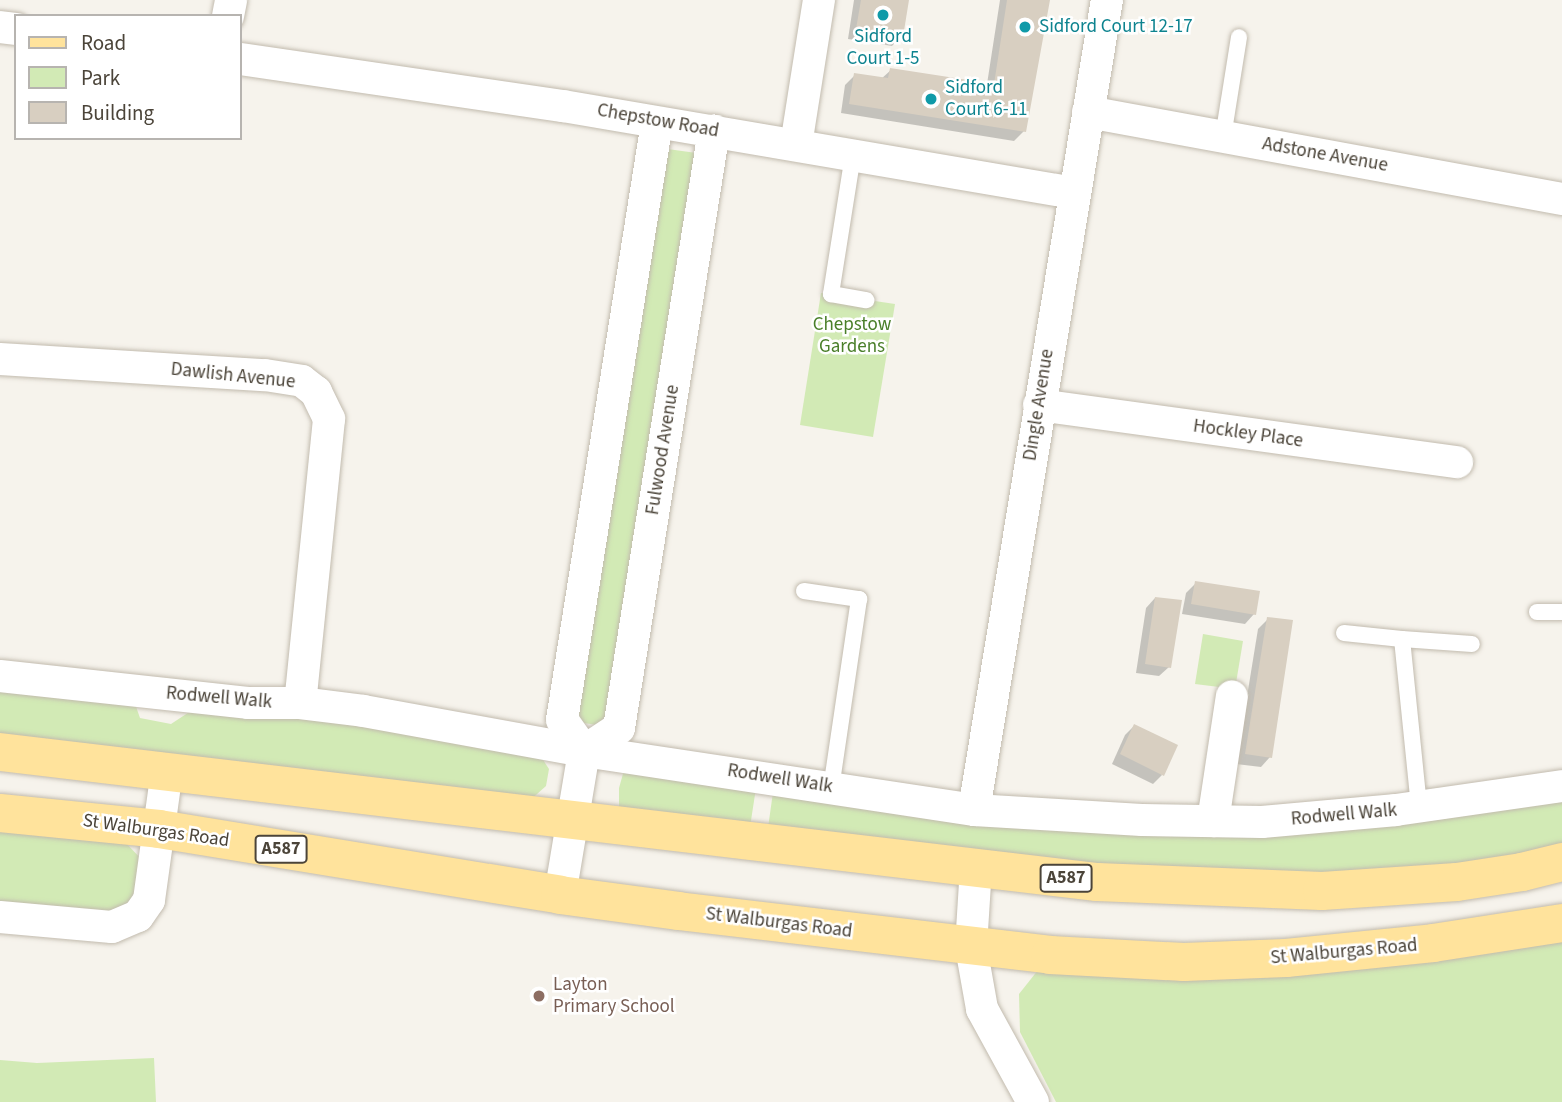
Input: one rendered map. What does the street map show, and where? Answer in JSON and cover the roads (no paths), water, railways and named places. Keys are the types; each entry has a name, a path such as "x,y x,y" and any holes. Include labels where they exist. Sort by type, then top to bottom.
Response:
{"main road":[{"name":"A587","path":"0,752 1097,882 1322,891 1457,882 1522,873 1562,862"},
{"name":"St Walburgas Road","path":"0,813 159,829 560,895 971,947 1184,962 1273,959 1433,943 1562,923"}],"street":[{"path":"796,145 819,0"},
{"name":"Dingle Avenue","path":"974,810 1107,0"},
{"name":"Chepstow Road","path":"242,59 657,121 1074,193"},
{"name":"Adstone Avenue","path":"1088,112 1562,199"},
{"path":"560,895 584,751 562,720 657,121"},
{"name":"Fulwood Avenue","path":"584,751 619,728 714,131"},
{"name":"Dawlish Avenue","path":"0,359 265,375 302,382 316,391 328,419 300,703"},
{"name":"Hockley Place","path":"1039,405 1457,462"},
{"name":"Rodwell Walk","path":"0,676 248,703 300,703 584,751 974,810 1262,822 1419,807 1562,786"},
{"path":"1213,821 1232,696"},
{"path":"0,917 112,927 138,916 149,900 167,771"},
{"path":"976,867 971,947 982,1009 1033,1102"}],"lane":[{"path":"1223,137 1239,37"},
{"path":"853,155 831,294 866,300"},
{"path":"804,591 859,599 831,788"},
{"path":"1537,612 1562,612"},
{"path":"1344,633 1472,644"},
{"path":"1402,639 1419,807"}],"place":[{"name":"Sidford Court 1-5","path":"883,15"},
{"name":"Sidford Court 12-17","path":"1025,27"},
{"name":"Sidford Court 6-11","path":"931,99"},
{"name":"Layton Primary School","path":"539,996"}],"park label":[{"name":"Chepstow Gardens","path":"852,336"}]}
